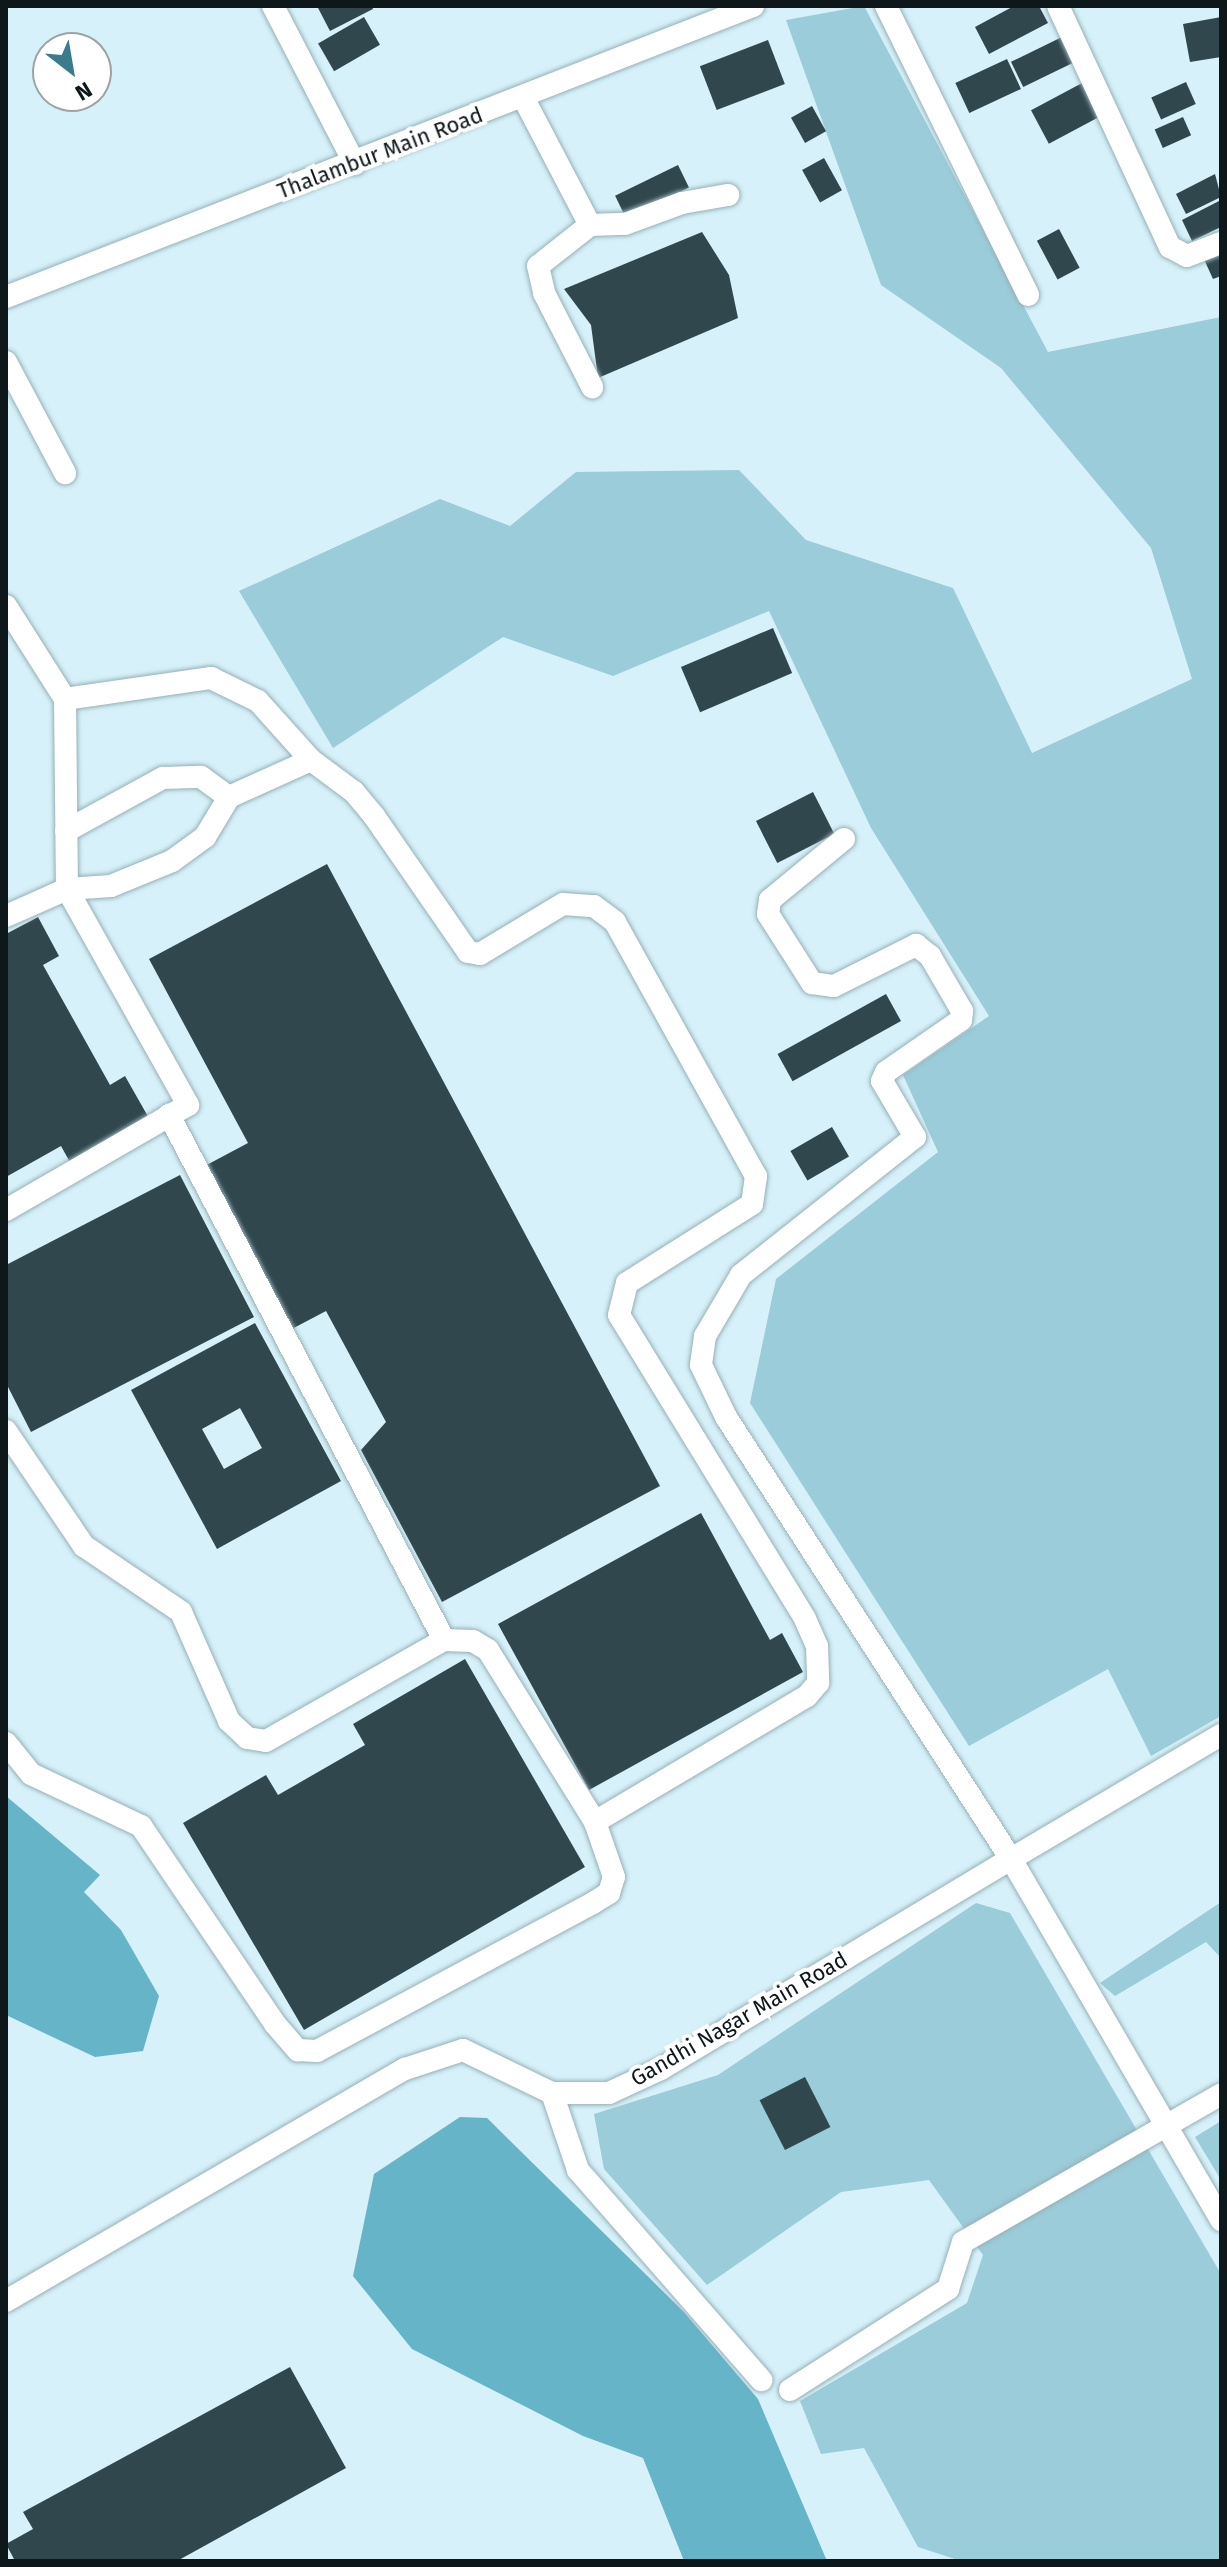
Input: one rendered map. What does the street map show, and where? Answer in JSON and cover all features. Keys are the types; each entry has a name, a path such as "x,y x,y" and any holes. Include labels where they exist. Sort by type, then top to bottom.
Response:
{"street":[{"path":"273,6 355,164"},
{"path":"886,6 1028,295"},
{"path":"1058,6 1170,247 1187,256 1221,243"},
{"name":"Thalambur Main Road","path":"6,297 355,164 742,8"},
{"path":"523,97 590,225"},
{"path":"592,387 544,293 538,266 590,225 625,224 682,203 728,195"},
{"path":"6,362 65,473"},
{"path":"6,606 65,699 67,889 188,1105 6,1210"},
{"path":"65,699 211,678 258,701 311,760 354,792 468,952 480,954 563,904 594,906 615,922 756,1176 752,1204 627,1283 619,1315 805,1619 817,1646 818,1683 807,1696 595,1822"},
{"path":"6,916 67,889 111,886 172,861 205,837 229,797 311,760"},
{"path":"66,831 163,778 201,777 229,797"},
{"path":"844,839 770,900 768,914 812,983 834,986 916,945 930,956 962,1011 961,1020 956,1029 891,1066 882,1081 915,1137 741,1275 705,1336 701,1365 734,1430 1011,1859 1221,2220"},
{"path":"169,1115 444,1640"},
{"path":"6,1431 84,1546 181,1612 229,1721 247,1738 266,1741 444,1640 473,1641 488,1650 595,1822 614,1877 609,1893 317,2051 298,2050 275,2024 141,1826 31,1774 6,1743"},
{"name":"Gandhi Nagar Main Road","path":"6,2301 405,2069 463,2050 552,2093 609,2093 661,2069 1221,1735"},
{"path":"552,2093 578,2170 761,2380"},
{"path":"790,2390 948,2289 963,2242 1221,2094"}],"shaded area":[{"path":"864,6 1048,352 1221,317 1221,1716 1151,1756 1108,1669 969,1746 750,1403 776,1279 938,1152 903,1075 989,1016 871,828 769,611 613,676 503,637 333,748 239,591 440,499 510,526 576,472 739,470 806,540 953,588 1032,753 1192,679 1151,548 1001,368 881,285 786,20"},
{"path":"6,1796 100,1875 84,1892 121,1930 159,1996 143,2051 95,2057 6,2015"},
{"path":"1221,1902 1221,1958 1206,1942 1115,1996 1100,1983"},
{"path":"976,1903 1010,1913 1221,2274 1221,2561 961,2561 918,2547 864,2448 821,2454 800,2401 967,2303 983,2255 929,2180 841,2192 707,2285 604,2169 594,2114 718,2075"},
{"path":"460,2117 487,2118 684,2312 758,2399 827,2561 684,2561 643,2458 583,2436 412,2349 353,2276 374,2174"},
{"path":"1221,2121 1221,2180 1195,2137"}],"building":[{"path":"317,6 372,6 373,9 330,31"},
{"path":"1014,6 1039,6 1048,23 989,54 975,27"},
{"path":"364,17 380,45 334,71 318,44"},
{"path":"1221,17 1221,57 1190,62 1183,24"},
{"path":"1064,36 1076,61 1023,87 1011,62"},
{"path":"768,40 785,84 717,110 700,66"},
{"path":"1007,59 1021,89 969,113 955,83"},
{"path":"1084,82 1102,116 1049,144 1031,110"},
{"path":"1186,82 1196,104 1161,119 1151,97"},
{"path":"812,106 826,131 805,143 791,118"},
{"path":"1183,117 1191,135 1163,148 1155,130"},
{"path":"824,158 842,190 820,202 802,170"},
{"path":"678,165 689,187 626,218 615,196"},
{"path":"1215,174 1221,197 1186,214 1176,194"},
{"path":"1221,200 1221,227 1192,241 1182,220"},
{"path":"1059,229 1080,268 1058,280 1037,241"},
{"path":"702,232 729,275 738,318 598,378 591,325 564,289"},
{"path":"1221,249 1221,276 1213,279 1203,257"},
{"path":"773,628 792,673 700,712 681,667"},
{"path":"813,792 834,834 777,863 756,821"},
{"path":"327,864 660,1486 442,1602 361,1450 386,1422 326,1311 288,1331 201,1168 248,1143 149,959"},
{"path":"38,917 59,956 43,965 110,1085 125,1076 150,1120 71,1164 61,1146 6,1177 6,934"},
{"path":"886,994 901,1021 793,1081 778,1054"},
{"path":"832,1127 849,1156 807,1180 790,1151"},
{"path":"180,1175 254,1317 31,1432 6,1383 6,1265"},
{"path":"255,1323 341,1481 217,1549 131,1390","holes":["240,1408 262,1448 224,1469 202,1429"]},
{"path":"701,1513 770,1640 782,1633 803,1672 589,1790 498,1624"},
{"path":"465,1659 585,1867 304,2030 183,1823 266,1775 278,1795 365,1745 353,1724"},
{"path":"805,2077 830,2127 785,2150 760,2100"},
{"path":"290,2367 346,2468 177,2561 15,2561 6,2544 33,2529 23,2512"}]}
